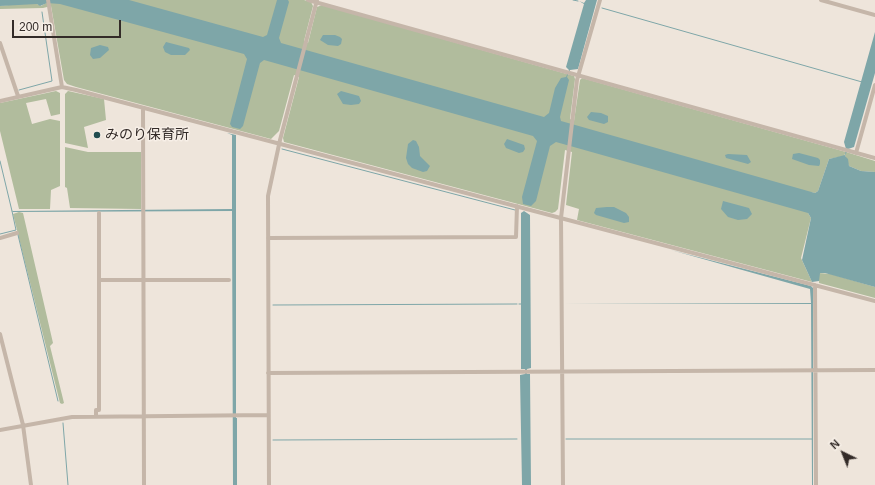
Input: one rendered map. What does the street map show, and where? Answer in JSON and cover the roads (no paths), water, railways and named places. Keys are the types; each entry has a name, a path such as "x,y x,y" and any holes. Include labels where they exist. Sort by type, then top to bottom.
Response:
{"street":[{"path":"48,0 62,87"},
{"path":"308,0 317,1 875,158"},
{"path":"563,485 561,218 579,75 600,0"},
{"path":"821,0 875,16"},
{"path":"268,485 268,190 317,1"},
{"path":"0,43 18,96"},
{"path":"856,153 875,85"},
{"path":"0,101 62,87 875,301"},
{"path":"143,108 144,485"},
{"path":"268,238 516,237 517,206"},
{"path":"96,416 96,410 99,410 99,213"},
{"path":"0,238 17,233"},
{"path":"99,280 229,280"},
{"path":"815,285 813,371 816,485"},
{"path":"0,334 23,425 31,485"},
{"path":"268,373 875,370"},
{"path":"0,430 62,418 96,416 268,415"}],"water":[{"path":"0,0 129,0 263,37 267,35 277,0 288,0 289,2 279,38 281,43 544,117 549,113 555,88 561,78 566,77 569,70 566,67 584,4 579,1 584,3 586,0 597,0 578,69 570,70 567,77 569,80 560,117 561,121 815,193 818,191 829,159 845,155 846,149 844,142 875,32 875,73 854,147 848,149 845,156 848,159 849,166 861,171 875,172 875,287 825,273 820,273 819,281 812,282 802,260 811,218 808,213 556,142 550,146 536,201 531,206 523,204 522,197 537,141 533,136 264,60 260,63 243,126 240,129 232,127 230,124 247,59 244,54 60,4 47,3 40,6 37,4 0,6"},
{"path":"323,35 335,35 340,37 342,39 341,44 338,46 328,45 320,40"},
{"path":"166,42 189,48 190,50 185,55 171,55 165,52 163,47"},
{"path":"100,45 108,47 109,50 100,58 93,59 90,55 91,48"},
{"path":"341,91 359,96 361,101 359,104 343,104 337,94"},
{"path":"591,112 601,113 608,116 608,122 604,124 589,120 587,117"},
{"path":"227,133 236,135 237,485 233,485 232,211 12,211 232,209 232,135"},
{"path":"507,139 524,145 525,149 523,152 519,153 506,148 504,144"},
{"path":"413,140 416,141 419,147 420,156 430,166 427,171 423,172 412,168 408,164 406,158 408,144"},
{"path":"799,153 818,158 820,160 819,166 809,165 792,159 793,154"},
{"path":"725,155 747,155 751,162 748,164 726,158"},
{"path":"723,201 749,208 752,214 747,219 738,220 728,217 721,209"},
{"path":"614,207 626,213 629,217 629,222 624,223 596,215 594,213 596,208"},
{"path":"524,211 530,215 531,368 527,369 527,374 530,374 531,485 522,485 520,375 525,374 525,369 521,369 521,213"},
{"path":"671,250 811,286 813,288 813,485 811,304 564,304 811,303 810,289"}],"waterway":[{"path":"573,0 578,1"},
{"path":"602,8 862,82"},
{"path":"19,90 52,81 42,12"},
{"path":"282,149 515,210"},
{"path":"0,161 12,211"},
{"path":"0,234 16,230 12,211"},
{"path":"18,235 58,401"},
{"path":"273,305 517,304"},
{"path":"63,423 68,485"},
{"path":"273,440 517,439"},
{"path":"566,439 812,439"}],"place":[{"name":"みのり保育所","path":"97,135"}]}
